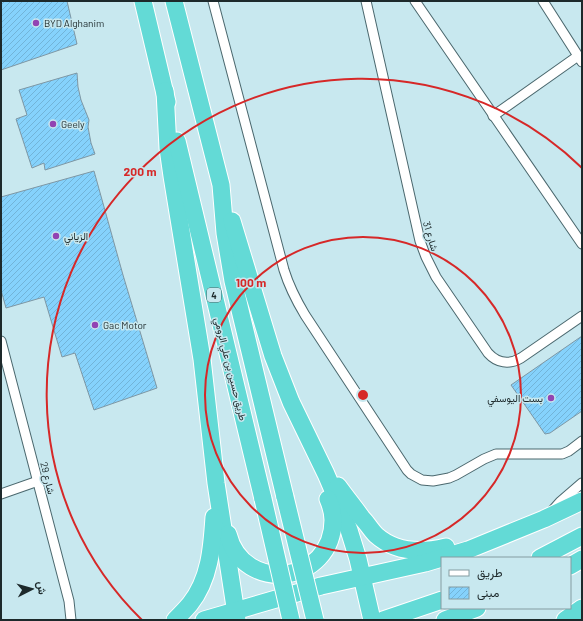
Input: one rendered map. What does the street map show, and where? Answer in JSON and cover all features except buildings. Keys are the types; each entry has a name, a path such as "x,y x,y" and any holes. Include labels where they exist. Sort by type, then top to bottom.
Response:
{"highway":[{"name":"طريق حسين بن علي الرومي","path":"143,1 263,500 290,620"},
{"name":"4","path":"174,1 221,185 225,233 233,281 315,620"},
{"path":"164,91 168,148 202,359 216,483 236,615"},
{"path":"221,185 273,356 291,402 326,474 341,509 358,559 372,620"},
{"path":"216,483 230,539 244,560 257,570 269,574 282,575 298,572 310,566 319,558 328,543 333,527 332,510 313,447"},
{"path":"313,447 342,492 375,534 393,545 413,551 432,550 509,532"},
{"path":"174,620 190,604 196,595 208,567 212,548 216,483"},
{"path":"445,557 468,550 544,519 582,501"},
{"path":"542,557 582,536"},
{"path":"204,620 236,615 322,586 441,558"},
{"path":"571,565 582,559"},
{"path":"383,620 441,600"},
{"path":"565,620 582,608"},
{"path":"445,620 474,609"}],"street":[{"path":"214,1 288,282 305,315 407,470 422,480 441,480 456,475 490,456 501,454 562,454 569,451 582,441"},
{"name":"شارع 31","path":"366,1 420,241 426,257 440,282 488,353 494,359 504,362 510,363 516,361 582,316"},
{"path":"415,1 582,244"},
{"path":"494,116 580,59 543,1"},
{"name":"شارع 29","path":"1,341 69,601 70,620"},
{"path":"1,494 38,481"},
{"path":"544,519 560,502 582,483"}],"place":[{"name":"BYD Alghanim","path":"36,23"},
{"name":"Geely","path":"53,124"},
{"name":"الزياني","path":"56,236"},
{"name":"Gac Motor","path":"95,325"},
{"name":"بست اليوسفي","path":"551,398"}]}
